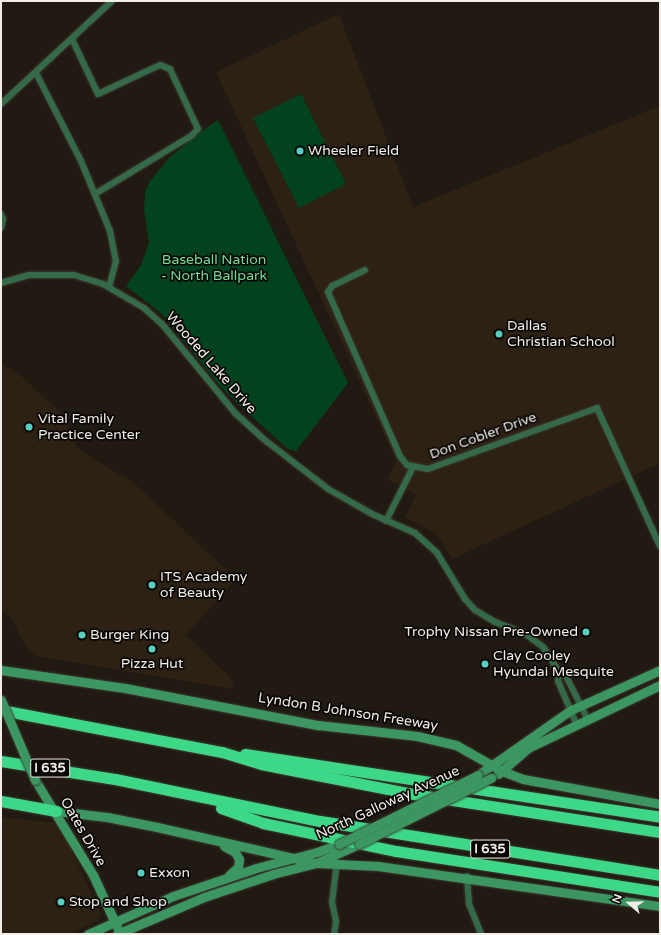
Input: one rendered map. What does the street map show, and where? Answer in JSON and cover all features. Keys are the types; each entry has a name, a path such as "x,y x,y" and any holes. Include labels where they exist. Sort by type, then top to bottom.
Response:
{"highway":[{"path":"1,710 79,723 222,752 261,764 407,793 660,832"},
{"path":"222,752 284,758 660,817"},
{"name":"I 635","path":"1,761 115,779 188,796 328,823 660,875"},
{"path":"188,796 278,826 396,851 660,892"},
{"path":"1,801 56,811"}],"main road":[{"name":"Lyndon B Johnson Freeway","path":"1,670 125,688 318,725 417,736 456,745 492,766 522,779 660,804"},
{"name":"North Galloway Avenue","path":"88,934 126,916 221,880 256,868 292,859 339,844 478,775 571,710 660,670"},
{"name":"North Galloway Avenue","path":"119,934 134,931 244,883 316,864 491,778 502,771 528,748 576,723 660,685"},
{"name":"Oates Drive","path":"1,700 35,780 56,811 93,875 119,934"},
{"path":"515,759 515,769 522,779"},
{"path":"56,811 107,817 316,864 337,862 467,876 660,906"},
{"path":"355,864 350,859 352,846 365,831"},
{"path":"210,839 235,852 239,859 238,867 221,880"},
{"path":"126,916 134,931"}],"street":[{"path":"1,104 112,1"},
{"path":"72,39 98,94 160,65 170,69 198,129 191,136 95,194"},
{"path":"36,73 95,194 110,231 116,262 109,287"},
{"path":"1,214 3,219 1,228"},
{"name":"Don Cobler Drive","path":"365,270 332,286 328,292 400,456 412,467 428,469 596,408 660,546"},
{"name":"Wooded Lake Drive","path":"1,283 29,275 74,275 109,287 144,308 162,324 209,384 266,441 328,489 386,521 415,533 428,542 474,610 535,640 551,656 559,672 558,681 576,723"},
{"path":"386,521 412,467"},
{"name":"Wooded Lake Drive","path":"559,672 566,676 587,718"},
{"path":"334,934 336,921 332,902 337,862"},
{"path":"467,876 469,904 481,934"}],"shaded area":[{"name":"Dallas Christian School","path":"339,14 413,207 660,106 660,463 452,559 438,535 405,517 416,495 388,480 396,460 216,72"},
{"path":"1,363 21,376 61,413 78,449 134,483 236,579 186,635 231,678 234,686 231,689 36,656 28,649 10,617 1,609"},
{"path":"1,817 59,823 101,914 98,921 69,934 1,934"}],"green space":[{"name":"Wheeler Field","path":"301,94 346,184 299,208 253,118"},
{"name":"Baseball Nation - North Ballpark","path":"218,120 348,383 296,451 288,449 240,406 220,386 162,314 126,286 141,265 149,243 144,209 145,192 150,181 169,158 196,135"}],"place":[{"name":"Wheeler Field","path":"300,151"},
{"name":"Dallas Christian School","path":"499,334"},
{"name":"Vital Family Practice Center","path":"29,427"},
{"name":"ITS Academy of Beauty","path":"152,585"},
{"name":"Trophy Nissan Pre-Owned","path":"586,632"},
{"name":"Burger King","path":"82,635"},
{"name":"Pizza Hut","path":"152,649"},
{"name":"Clay Cooley Hyundai Mesquite","path":"485,664"},
{"name":"Exxon","path":"141,873"},
{"name":"Stop and Shop","path":"61,902"}]}
